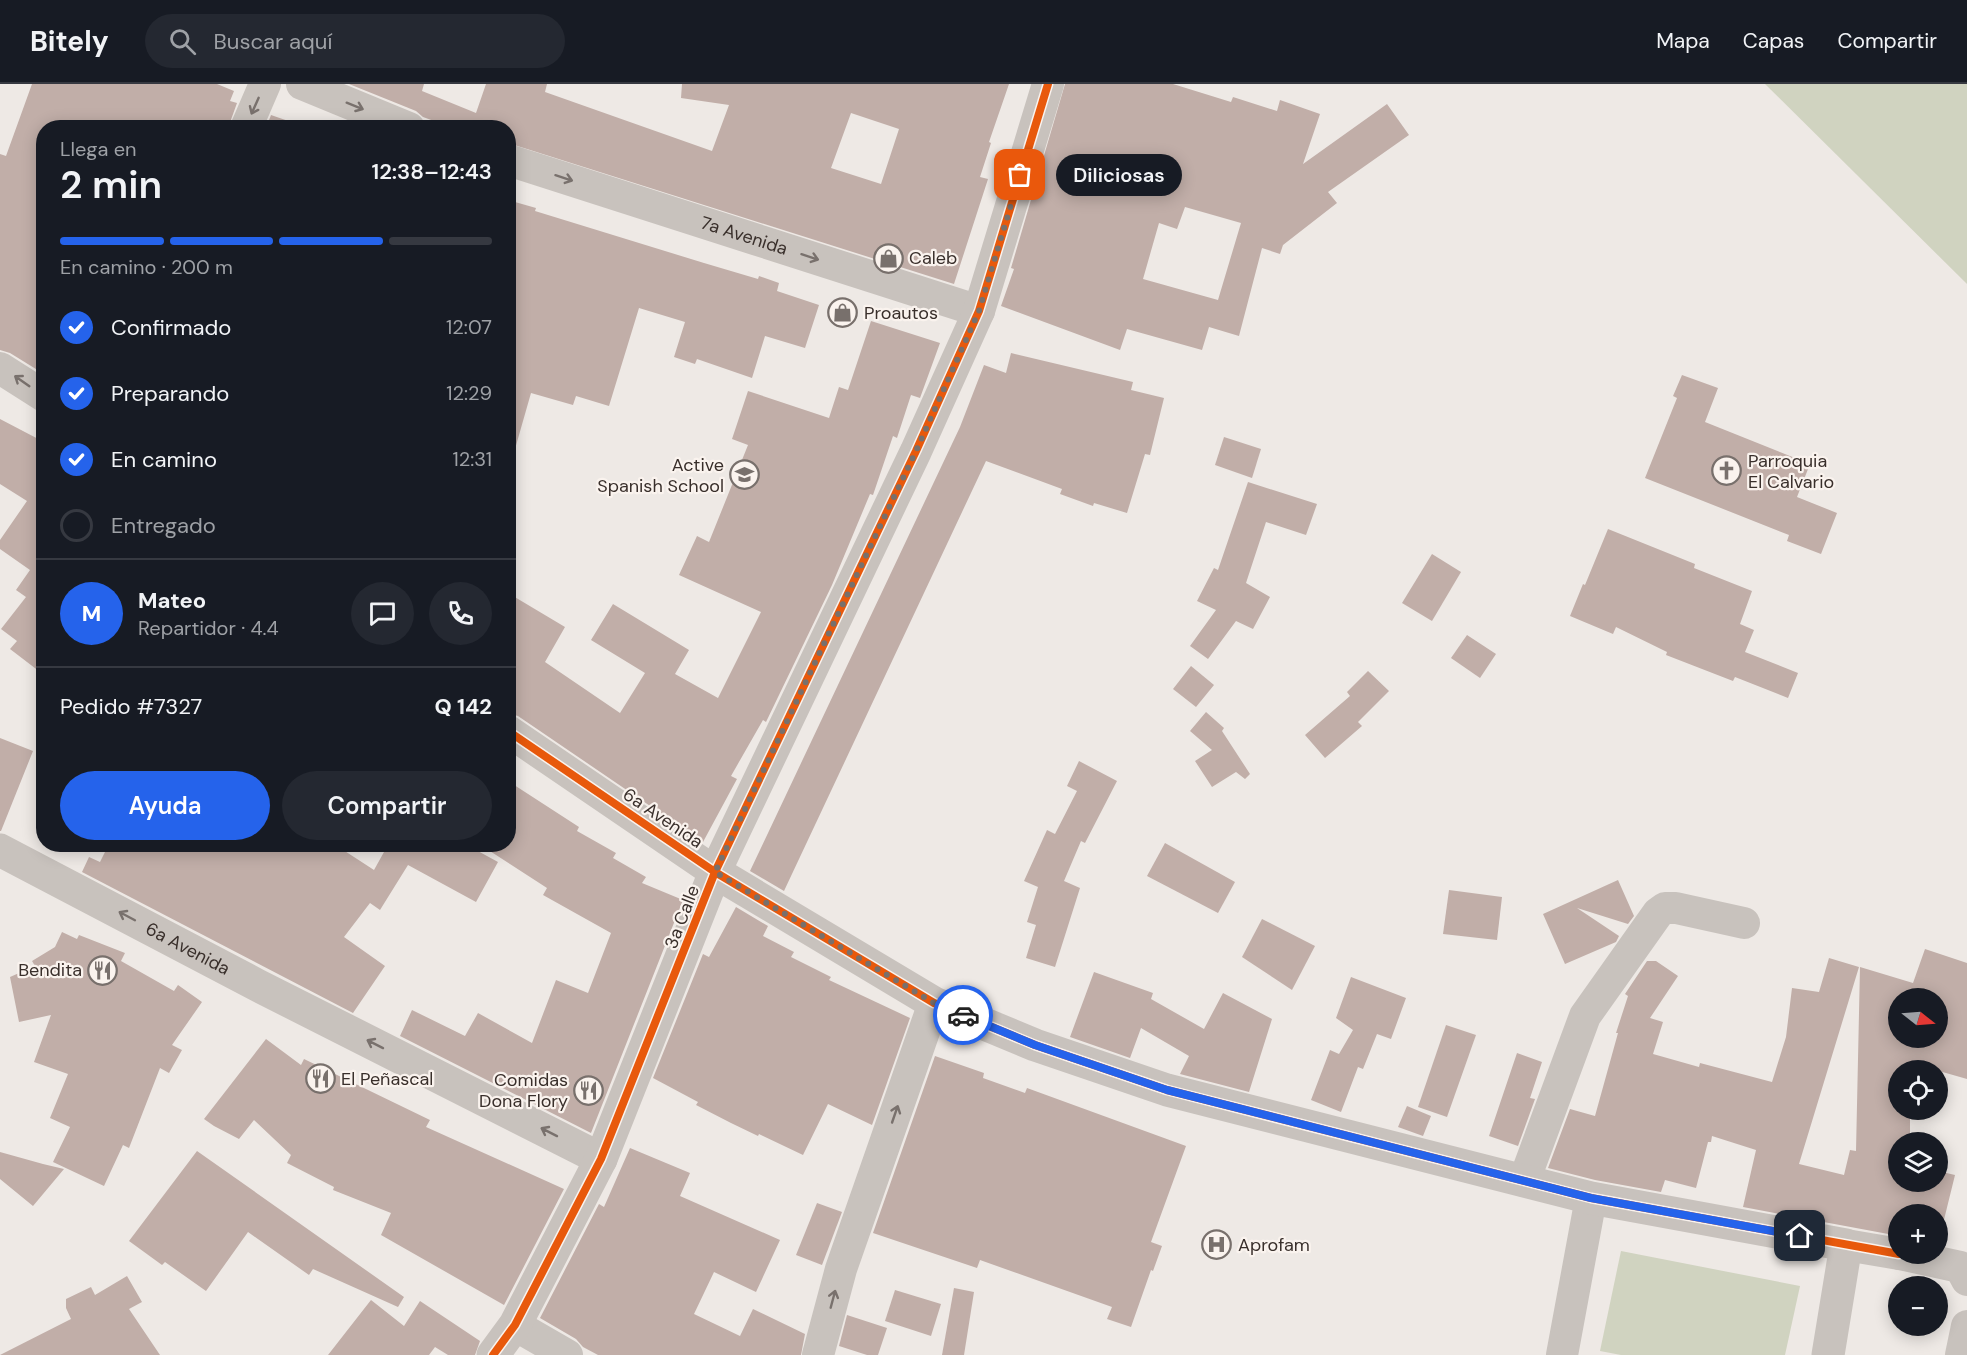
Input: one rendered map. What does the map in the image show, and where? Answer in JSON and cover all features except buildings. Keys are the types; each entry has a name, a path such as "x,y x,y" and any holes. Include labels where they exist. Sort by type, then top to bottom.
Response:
{"street":[{"path":"249,120 265,84"},
{"path":"302,84 390,120"},
{"name":"3a Calle","path":"493,1355 515,1325 601,1159 715,872 916,451 979,311 1048,84"},
{"name":"7a Avenida","path":"516,163 979,311"},
{"path":"0,368 36,391"},
{"name":"6a Avenida","path":"516,735 715,872 934,1003 1035,1045 1167,1090 1591,1198 1888,1252"},
{"name":"6a Avenida","path":"1,855 601,1159"},
{"path":"1524,1181 1585,1016 1658,913 1665,908 1676,908 1744,923"},
{"path":"818,1355 841,1269 934,1003"},
{"path":"1562,1355 1591,1198"},
{"path":"1828,1355 1846,1245"},
{"name":"6a Avenida","path":"1933,1264 1963,1273"},
{"path":"515,1325 567,1355"},
{"path":"1961,1355 1967,1326"}],"green space":[{"path":"1765,84 1967,84 1967,284"},
{"path":"1621,1251 1800,1286 1785,1355 1621,1355 1600,1351"}],"cycle path":[{"path":"493,1355 515,1325 601,1159 715,872 916,451 979,311 1048,84"},
{"path":"516,736 715,872 934,1003 1035,1045 1167,1090 1591,1198 1888,1252"}],"way so far":[{"path":"963,1015 934,1003 715,872 916,451 979,311 1020,175"}],"place":[{"name":"Diliciosas","path":"1020,175"},
{"name":"Caleb","path":"888,258"},
{"name":"Proautos","path":"843,313"},
{"name":"Parroquia El Calvario","path":"1727,471"},
{"name":"Active Spanish School","path":"745,475"},
{"name":"Bendita","path":"103,970"},
{"name":"El Peñascal","path":"320,1079"},
{"name":"Comidas Dona Flory","path":"589,1090"},
{"name":"Aprofam","path":"1217,1245"}],"route":[{"path":"963,1015 1035,1045 1167,1090 1591,1198 1800,1236"}]}
